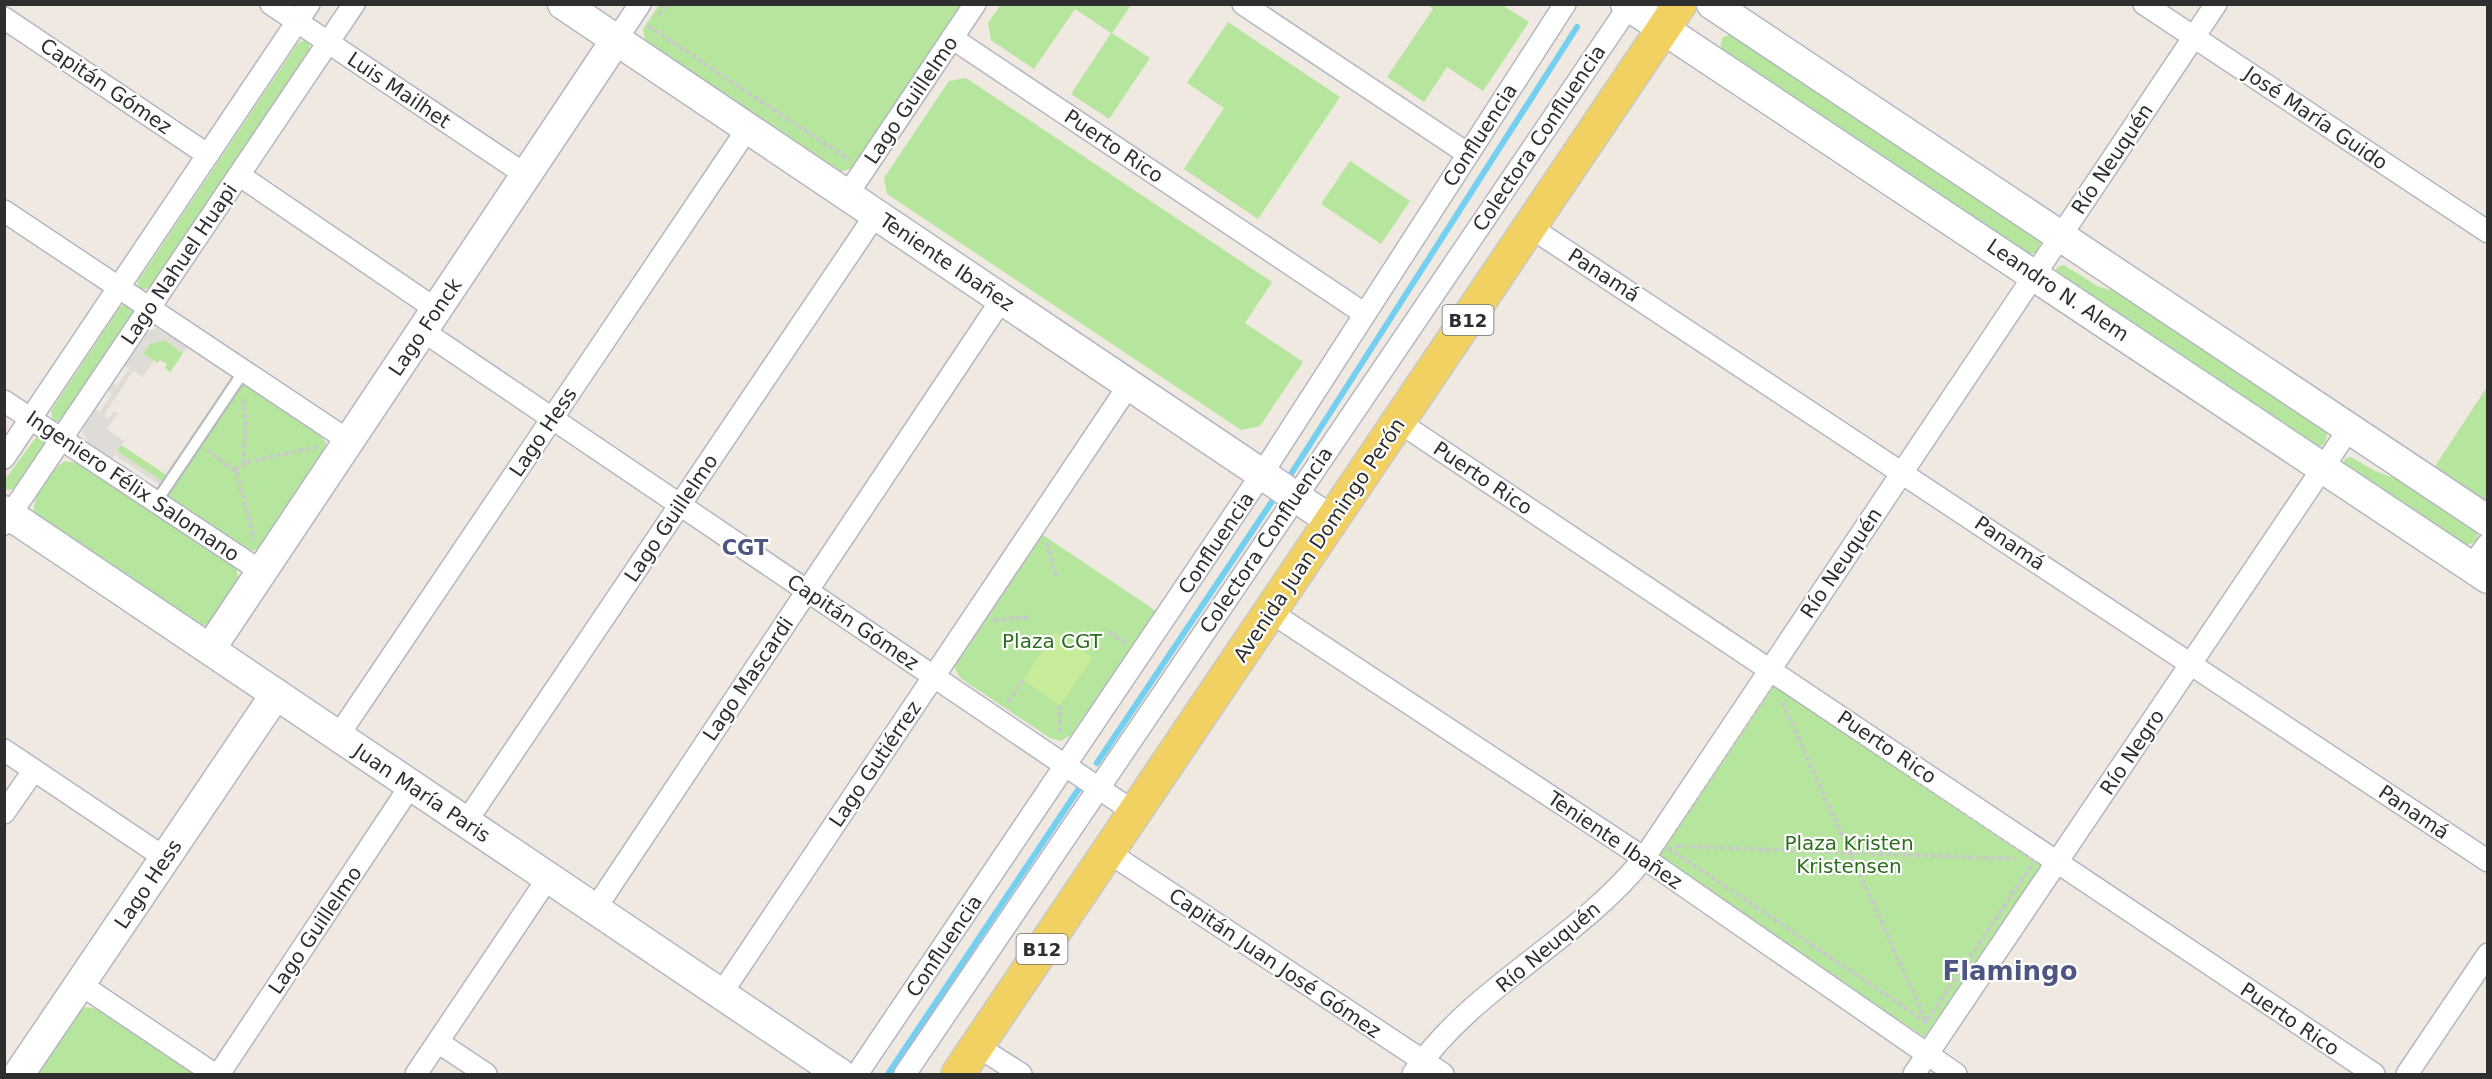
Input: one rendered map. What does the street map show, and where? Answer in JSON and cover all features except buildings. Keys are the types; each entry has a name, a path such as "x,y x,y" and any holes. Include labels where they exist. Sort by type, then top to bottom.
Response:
{"main road":[{"name":"Avenida Juan Domingo Perón","path":"958,1074 1672,16"}],"street":[{"name":"Luis Mailhet","path":"271,4 526,175"},
{"name":"Lago Nahuel Huapi","path":"4,458 309,4"},
{"name":"Lago Nahuel Huapi","path":"6,517 62,439 354,4"},
{"name":"Teniente Ibañez","path":"563,4 1330,520"},
{"name":"Lago Guillelmo","path":"847,195 975,4"},
{"name":"Confluencia","path":"857,1074 1262,474 1565,4"},
{"path":"1712,4 2487,521"},
{"name":"José María Guido","path":"2144,4 2487,232"},
{"name":"Río Neuquén","path":"1418,1068 1461,1020 1608,897 1644,858 1772,676 1903,471 2216,4"},
{"name":"Leandro N. Alem","path":"1627,5 1672,16 1716,63 2323,468 2482,563"},
{"name":"Colectora Confluencia","path":"905,1074 1627,5"},
{"path":"1251,7 1468,154"},
{"name":"Lago Fonck","path":"210,650 616,40 643,15"},
{"name":"Capitán Gómez","path":"4,18 208,155"},
{"path":"1716,63 1707,49 1708,35 1718,25 1741,24"},
{"name":"Puerto Rico","path":"952,38 1365,314"},
{"name":"Lago Hess","path":"338,736 748,128"},
{"name":"Capitán Gómez","path":"239,175 430,320 552,419 1134,812"},
{"path":"4,211 150,308 243,380 349,441"},
{"name":"Lago Guillelmo","path":"466,822 876,214"},
{"name":"Panamá","path":"1530,227 1903,471 2487,861"},
{"name":"Lago Mascardi","path":"595,909 1002,299"},
{"name":"Lago Gutiérrez","path":"721,994 1130,385"},
{"name":"Ingeniero Félix Salomano","path":"4,401 261,572"},
{"name":"Puerto Rico","path":"1399,422 1772,676 2058,862 2374,1074"},
{"name":"Río Negro","path":"1914,1074 2349,429"},
{"name":"Juan María Paris","path":"6,517 276,694 840,1074"},
{"name":"Teniente Ibañez","path":"1269,611 1644,858 1956,1074"},
{"name":"Lago Hess","path":"19,1074 276,694"},
{"path":"4,750 165,858"},
{"path":"4,813 34,770"},
{"name":"Lago Guillelmo","path":"219,1074 411,785"},
{"name":"Capitán Juan José Gómez","path":"1108,852 1418,1068 1443,1074"},
{"path":"416,1074 548,878"},
{"path":"2407,1074 2487,954"},
{"path":"80,984 214,1074"},
{"path":"438,1042 486,1074"},
{"path":"977,1046 1021,1074"}],"lane":[{"path":"156,502 243,380"}],"path":[{"path":"643,15 855,164"},
{"path":"243,380 246,424 243,463"},
{"path":"235,470 243,463 318,444 317,453"},
{"path":"203,447 235,470 255,543"},
{"path":"1045,537 1057,580"},
{"path":"247,542 255,543 260,539"},
{"path":"989,620 1032,617"},
{"path":"1109,632 1126,643"},
{"path":"1664,845 1772,676"},
{"path":"1772,676 1926,1022"},
{"path":"1772,676 2035,860"},
{"path":"1008,702 1023,680"},
{"path":"1060,705 1060,732"},
{"path":"1664,845 2035,860"},
{"path":"1664,845 1926,1022"},
{"path":"1926,1022 2035,860"}],"green space":[{"path":"1001,4 1131,5 1112,33 1150,58 1109,119 1071,94 1111,33 1075,9 1034,69 991,40 988,23"},
{"path":"659,5 962,5 852,168 837,173 646,44 643,29"},
{"path":"1427,5 1502,5 1529,22 1483,91 1447,67 1424,102 1387,77 1433,9"},
{"path":"1228,22 1340,97 1258,219 1184,169 1224,108 1187,83"},
{"path":"1731,34 2040,240 2040,251 2030,254 1996,232 1977,225 1720,51 1722,38"},
{"path":"304,40 309,44 310,51 151,287 142,290 138,281 298,43"},
{"path":"966,78 1272,282 1245,323 1303,362 1260,426 1241,430 887,194 884,178 949,81"},
{"path":"1350,161 1410,201 1381,244 1321,204"},
{"path":"2064,265 2099,287 2123,293 2324,429 2327,435 2325,443 2317,449 2054,272 2059,266"},
{"path":"126,304 132,308 132,315 62,421 53,421 51,411 120,307"},
{"path":"165,340 183,353 170,372 165,368 167,364 160,360 158,363 143,354 150,344"},
{"path":"242,383 326,442 326,452 261,547 253,551 244,548 166,495"},
{"path":"2487,387 2487,506 2432,471"},
{"path":"37,436 43,437 46,444 16,489 7,490 4,481"},
{"path":"121,445 168,476 163,482 117,451"},
{"path":"2351,457 2375,471 2402,481 2473,528 2478,534 2477,542 2466,545 2342,464 2346,458"},
{"path":"65,461 79,463 236,568 239,581 209,624 201,626 34,513 39,492 54,470"},
{"name":"Plaza CGT","path":"1040,533 1156,611 1071,735 1061,741 1050,738 960,678 954,666"},
{"path":"1055,632 1092,658 1060,705 1023,680"},
{"name":"Plaza Kristen Kristensen","path":"1770,670 2050,858 1924,1037 1649,851"},
{"path":"82,1008 97,1009 195,1074 34,1074"}],"shaded area":[{"path":"156,328 188,346 183,353 165,340 150,344 143,354 154,361 143,377 133,371 104,415 109,418 114,411 118,413 107,429 124,441 117,451 163,482 161,486 115,455 112,459 88,442 82,431 95,409 100,412 112,394 107,390 112,383 117,386 129,369 124,365 145,334"}],"waterway":[{"path":"1289,477 1577,27"},
{"path":"1097,763 1275,497"},
{"path":"888,1074 1078,790"}],"district":[{"name":"CGT","path":"745,548"},
{"name":"Flamingo","path":"2010,971"}]}
